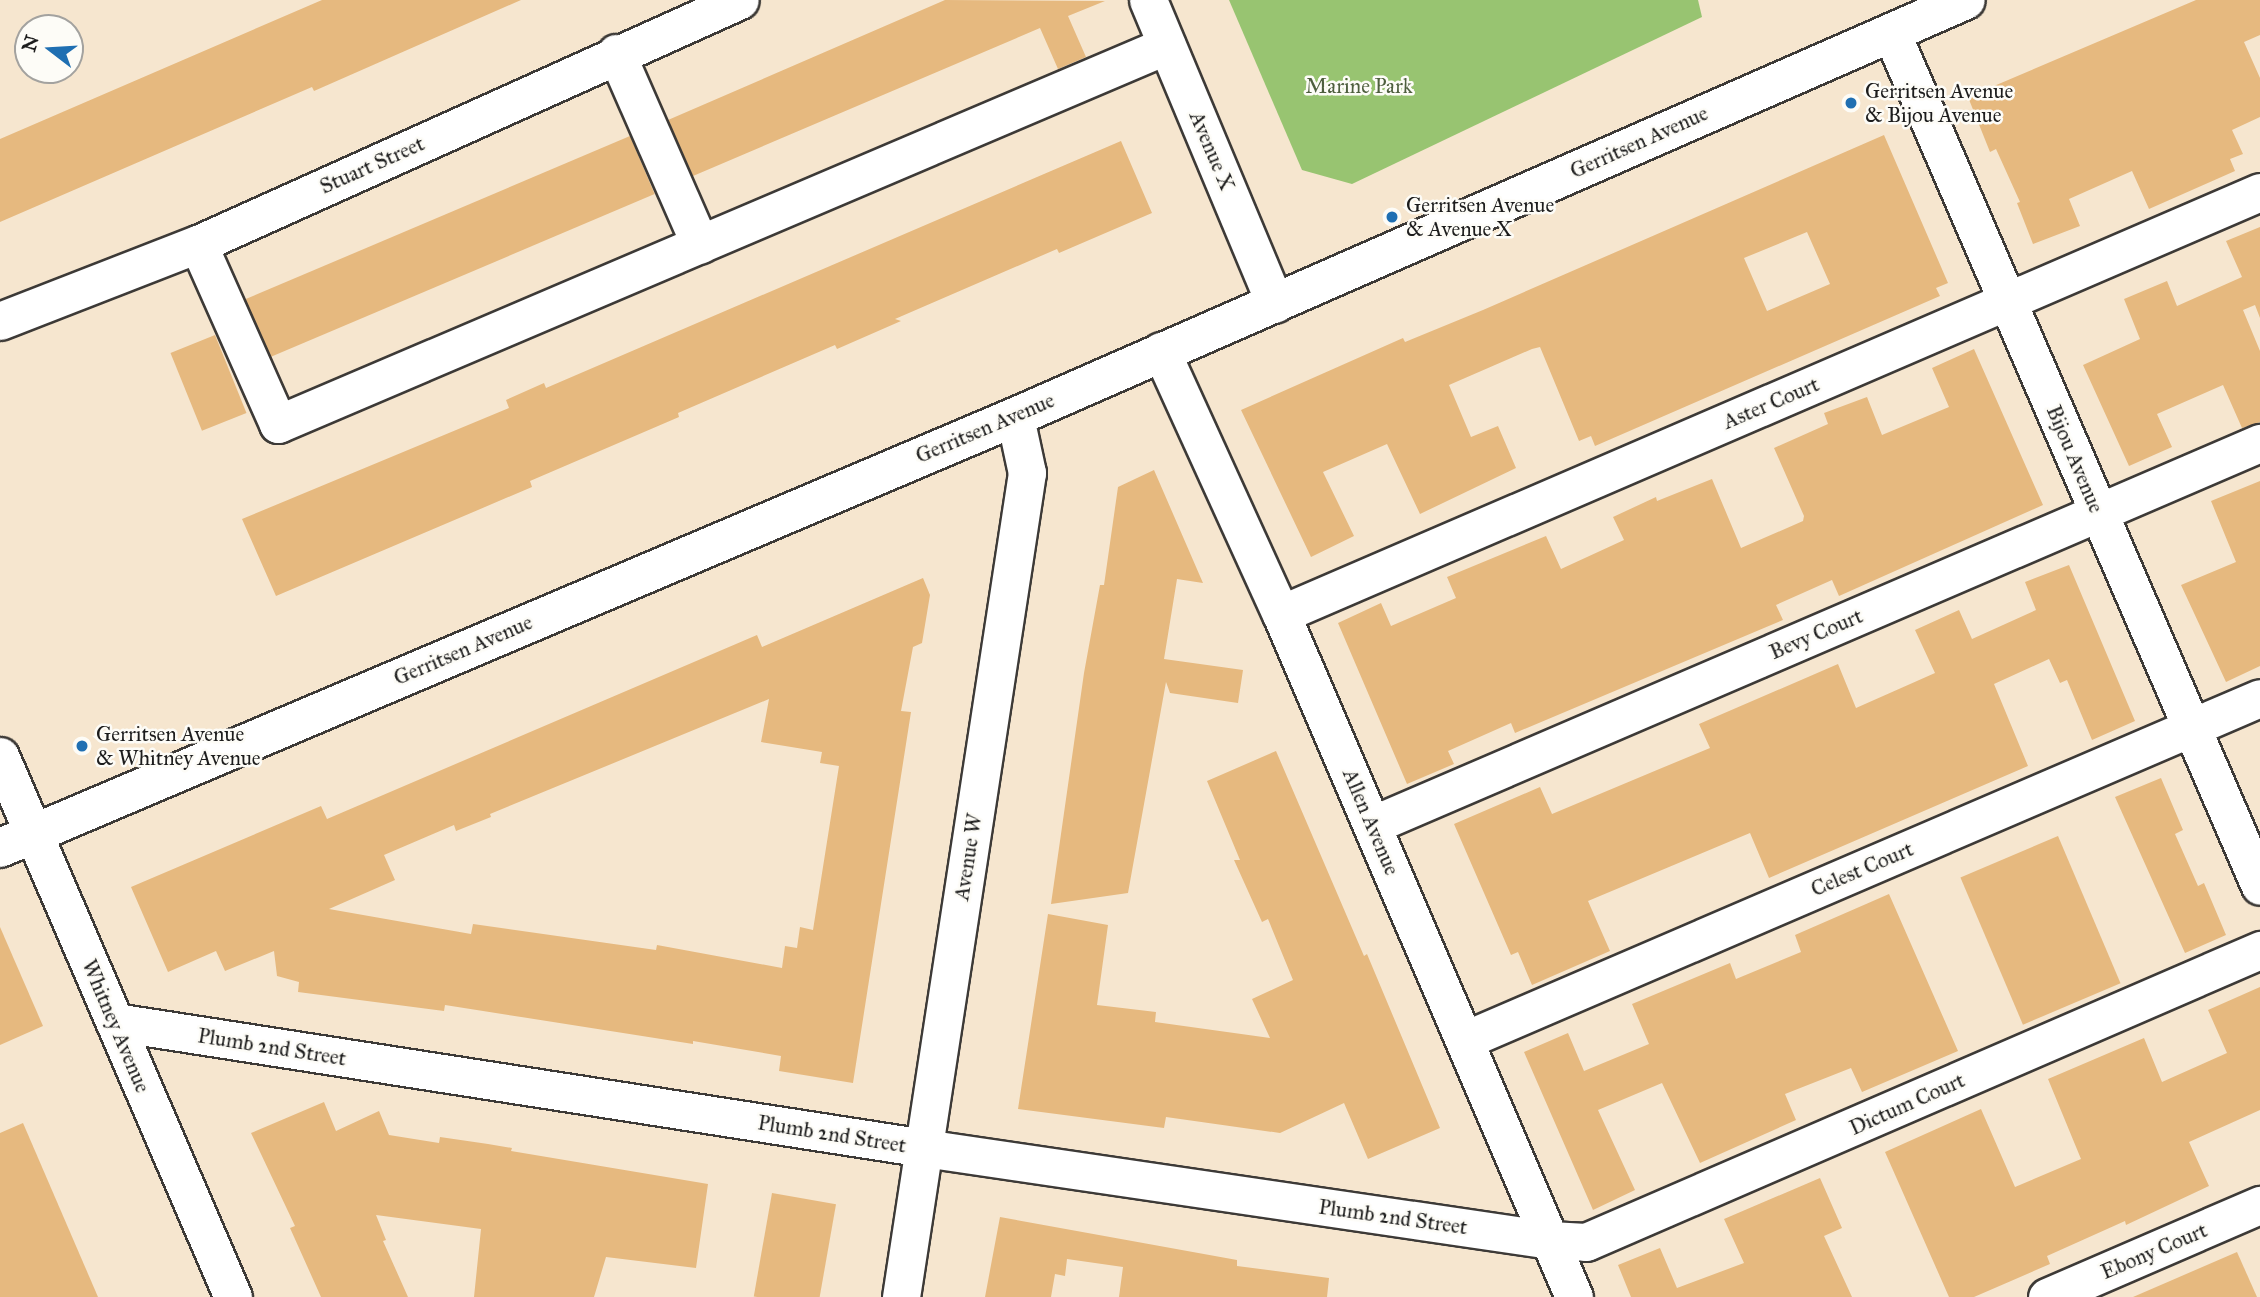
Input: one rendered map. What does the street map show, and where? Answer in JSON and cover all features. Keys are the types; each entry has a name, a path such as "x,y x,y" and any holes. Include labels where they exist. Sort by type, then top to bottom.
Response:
{"main road":[{"name":"Gerritsen Avenue","path":"17,840 943,445 1015,417 1966,0"}],"street":[{"name":"Stuart Street","path":"0,321 198,244 740,0"},
{"name":"Avenue X","path":"1149,0 1275,303"},
{"name":"Bijou Avenue","path":"1891,32 2260,886"},
{"path":"198,244 278,424 1167,45"},
{"path":"616,54 699,244"},
{"name":"Aster Court","path":"1281,614 2260,192"},
{"name":"Allen Avenue","path":"1161,351 1281,614 1574,1297"},
{"name":"Avenue W","path":"901,1297 1027,473 1015,417"},
{"name":"Bevy Court","path":"1372,825 2260,443"},
{"name":"Celest Court","path":"1465,1041 2260,698"},
{"name":"Whitney Avenue","path":"0,755 17,840 115,1022 233,1297"},
{"name":"Dictum Court","path":"1550,1240 1586,1242 1610,1233 2260,950"},
{"name":"Plumb 2nd Street","path":"115,1022 924,1148 1550,1240"},
{"name":"Ebony Court","path":"2047,1297 2260,1205"}],"green space":[{"name":"Marine Park","path":"1229,0 1698,0 1702,17 1352,184 1302,170"}],"building":[{"path":"322,0 521,0 314,91 312,87 0,222 0,139"},
{"path":"945,0 1105,1 1068,16 1086,57 1058,69 1040,28 693,176 668,120"},
{"path":"2196,0 2260,0 2260,35 2244,42 2260,78 2260,117 2232,130 2243,154 2230,159 2235,171 2149,209 2132,171 2069,199 2080,226 2033,244 2017,203 2020,202 1996,149 1990,152 1968,97"},
{"path":"1884,135 1948,283 1936,288 1940,296 1595,446 1591,436 1579,441 1540,347 1532,349 1449,385 1471,437 1498,426 1516,468 1420,514 1387,444 1323,472 1354,536 1311,557 1241,410 1403,338 1405,342","holes":["1807,232 1830,284 1767,311 1744,258"]},
{"path":"630,136 655,194 270,357 245,299"},
{"path":"1121,141 1152,213 1059,253 1057,249 895,319 901,321 837,349 835,345 678,413 679,417 530,481 532,487 276,596 242,519 509,408 506,400 544,383 546,388"},
{"path":"2260,227 2260,318 2255,305 2243,310 2260,351 2260,422 2242,428 2223,385 2157,414 2172,447 2129,466 2083,365 2140,339 2124,299 2167,281 2177,306 2242,277 2226,241"},
{"path":"215,335 246,413 202,431 170,353"},
{"path":"1974,349 2043,505 1839,596 1832,580 1776,605 1783,620 1515,733 1511,723 1448,751 1454,764 1407,784 1338,623 1381,603 1391,626 1456,598 1447,577 1546,536 1561,569 1624,540 1613,517 1656,497 1657,501 1712,479 1741,548 1803,521 1804,516 1774,448 1828,424 1824,413 1867,397 1882,435 1949,407 1932,368"},
{"path":"1154,470 1203,583 1177,579 1164,659 1243,670 1238,703 1170,693 1166,682 1128,893 1051,904 1084,673 1100,585 1104,585 1118,487"},
{"path":"2260,481 2260,666 2226,682 2181,585 2236,562 2211,501"},
{"path":"2069,565 2135,721 2092,740 2067,680 2060,683 2049,659 1994,684 2028,766 1769,878 1750,833 1588,901 1610,951 1532,985 1518,952 1511,955 1454,824 1540,787 1552,814 1710,748 1699,724 1838,664 1856,708 1935,673 1915,630 1959,610 1972,639 2036,610 2025,582"},
{"path":"923,578 930,595 922,643 913,647 901,711 911,712 853,1083 779,1071 781,1056 693,1041 693,1044 445,1005 444,1011 298,992 299,982 277,976 274,951 225,971 216,951 168,972 131,887 321,806 327,819 757,635 762,647","holes":["769,699 761,742 822,752 820,763 839,766 813,930 800,927 797,948 785,946 782,968 657,945 656,950 473,924 471,934 329,909 395,880 384,855 454,825 456,831 491,817 490,814"]},
{"path":"1276,751 1364,956 1367,954 1440,1128 1368,1159 1344,1103 1280,1133 1166,1117 1164,1128 1018,1109 1048,914 1108,925 1097,1005 1156,1012 1155,1022 1270,1038 1252,999 1293,980 1268,919 1262,922 1234,860 1240,860 1207,781"},
{"path":"2161,778 2183,830 2175,834 2198,886 2204,883 2226,935 2185,953 2115,797"},
{"path":"2058,836 2121,983 2023,1025 1960,877"},
{"path":"1889,894 1958,1051 1862,1092 1851,1068 1785,1094 1796,1120 1700,1163 1662,1083 1598,1110 1635,1190 1593,1210 1524,1052 1568,1033 1584,1071 1649,1044 1632,1004 1730,963 1736,979 1801,952 1795,935"},
{"path":"0,927 43,1026 0,1045"},
{"path":"2260,987 2260,1110 2189,1142 2209,1186 2126,1225 2125,1221 2047,1256 2050,1264 1974,1297 1949,1297 1885,1152 1981,1109 2015,1187 2081,1159 2048,1079 2144,1038 2162,1082 2227,1053 2208,1010"},
{"path":"324,1102 336,1131 379,1111 389,1135 439,1143 440,1137 488,1144 512,1148 511,1151 708,1184 696,1268 606,1257 594,1297 474,1297 481,1229 376,1215 386,1240 383,1241 408,1297 321,1297 290,1228 295,1226 251,1133"},
{"path":"23,1123 98,1297 0,1297 0,1133"},
{"path":"1820,1178 1842,1228 1824,1236 1852,1297 1631,1297 1618,1265 1660,1248 1677,1288 1744,1263 1724,1219"},
{"path":"772,1193 836,1204 820,1297 754,1296"},
{"path":"1000,1217 1237,1260 1237,1266 1329,1278 1327,1297 1119,1297 1123,1267 1067,1259 1065,1276 1055,1274 1051,1297 985,1297"},
{"path":"2237,1252 2257,1297 2133,1297"}],"place":[{"name":"Gerritsen Avenue & Bijou Avenue","path":"1851,103"},
{"name":"Gerritsen Avenue & Avenue X","path":"1392,217"},
{"name":"Gerritsen Avenue & Whitney Avenue","path":"82,746"}]}
